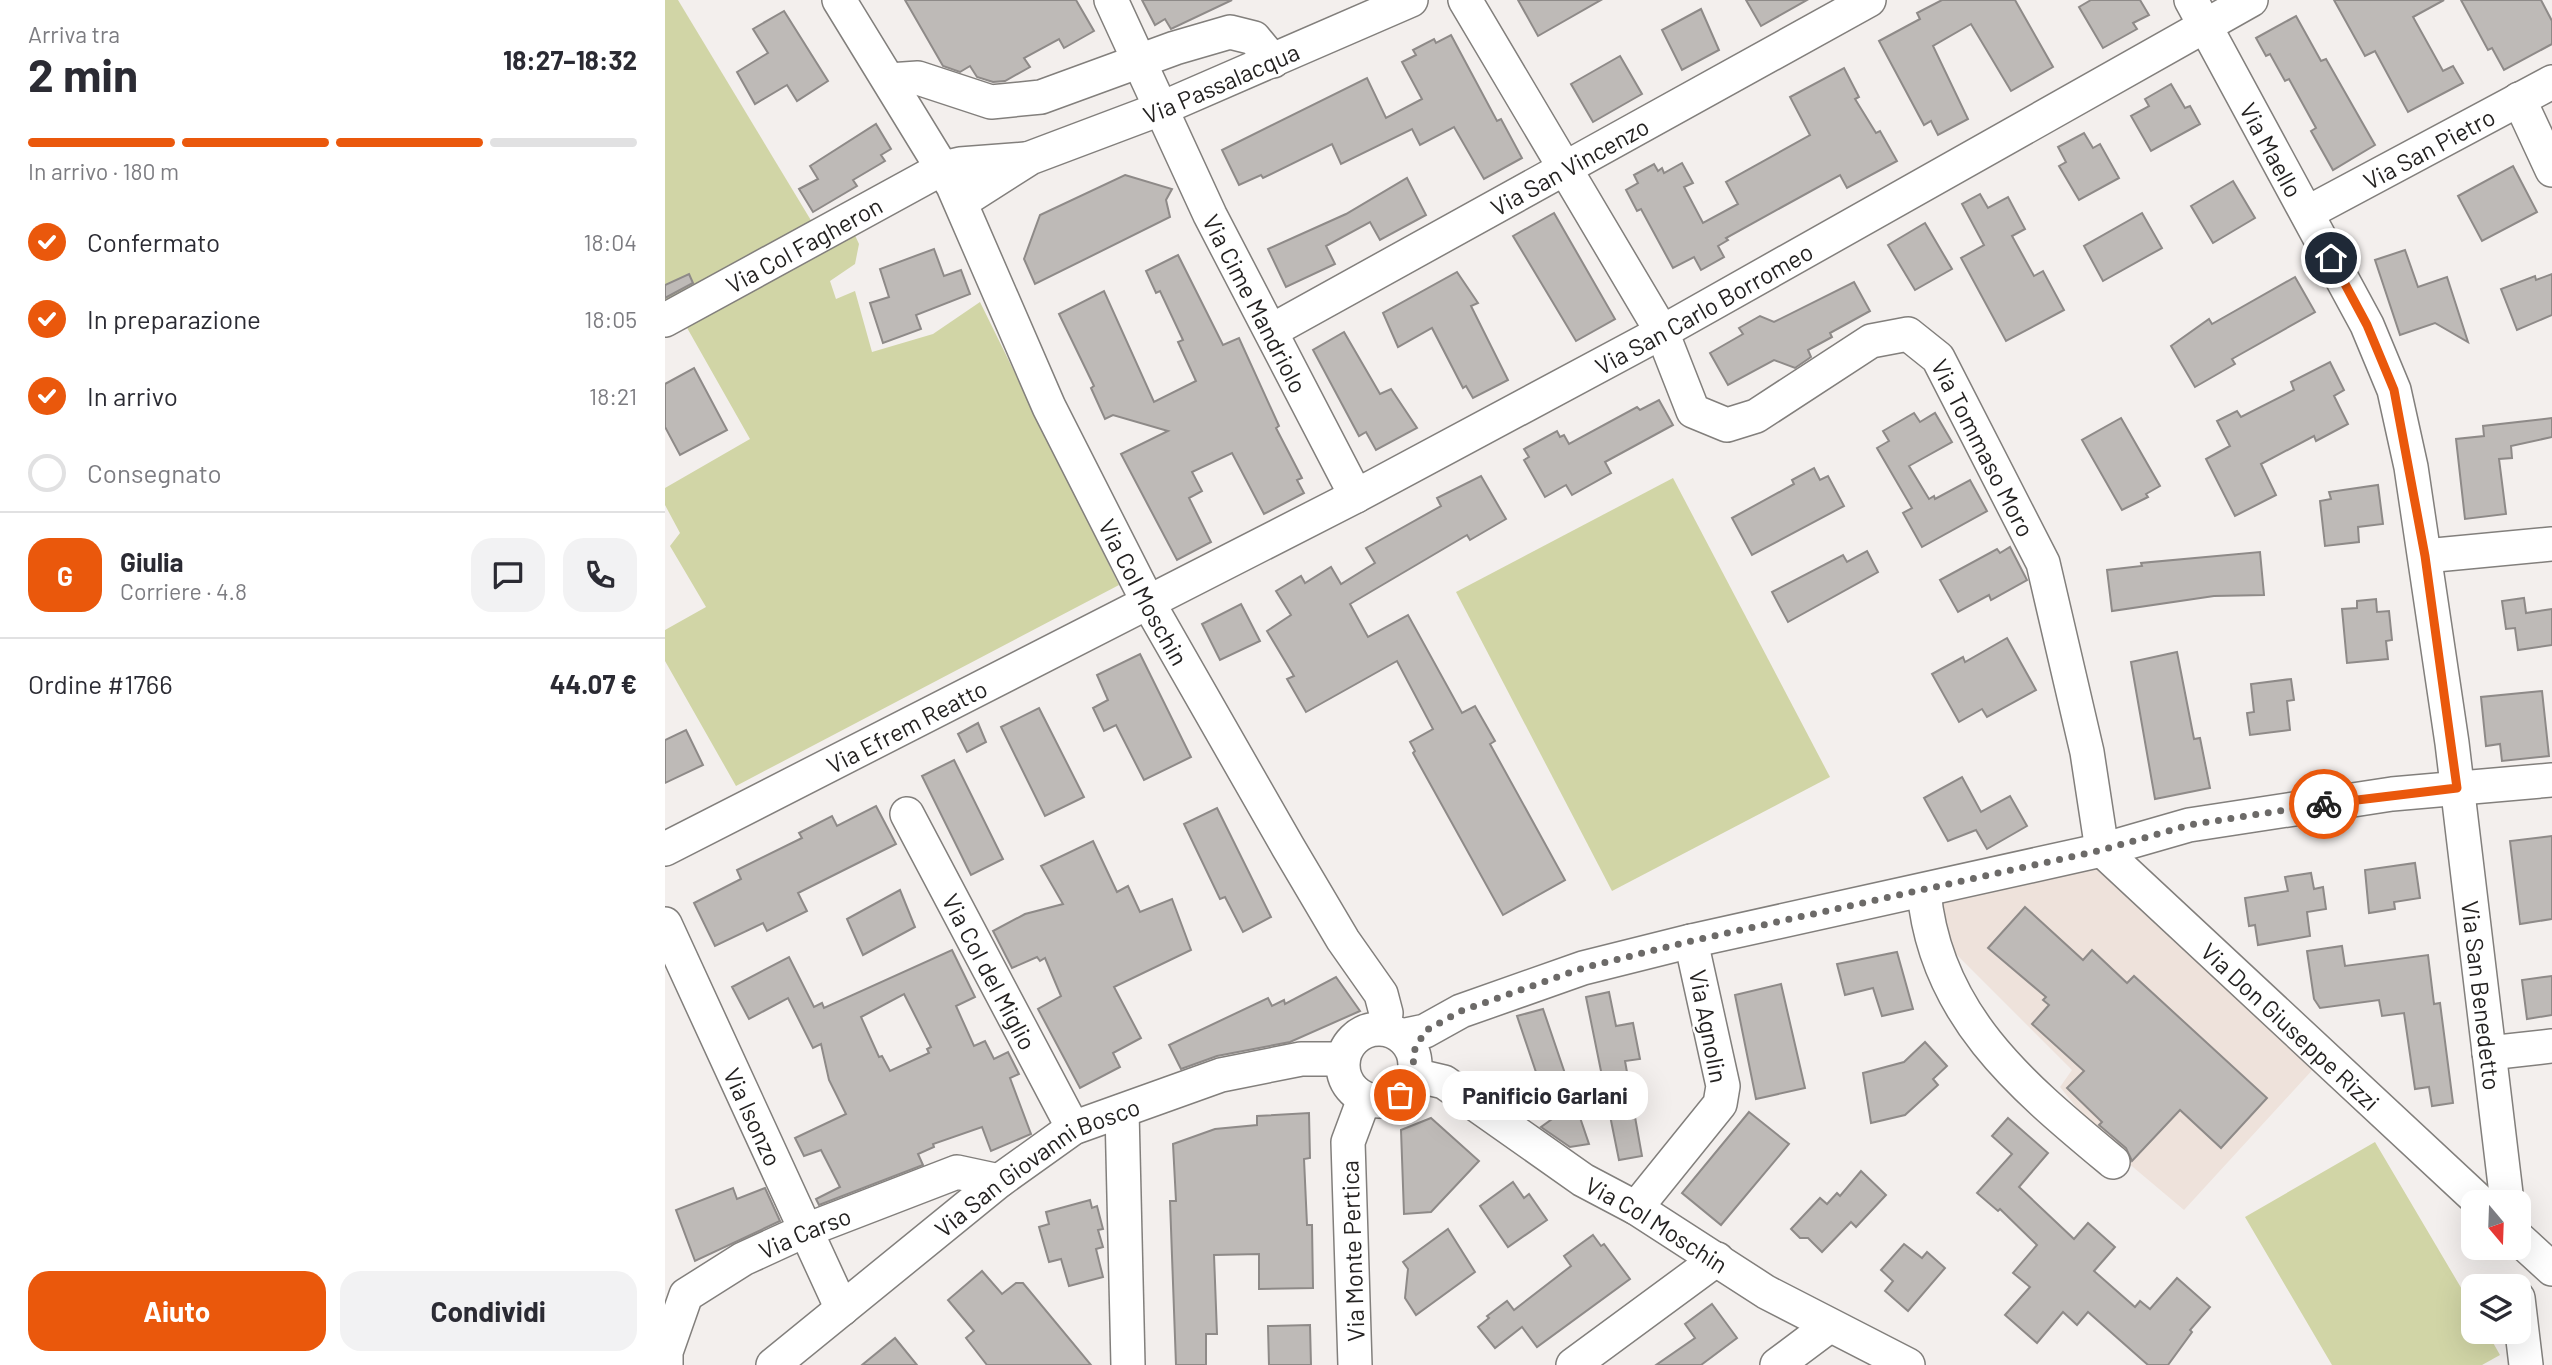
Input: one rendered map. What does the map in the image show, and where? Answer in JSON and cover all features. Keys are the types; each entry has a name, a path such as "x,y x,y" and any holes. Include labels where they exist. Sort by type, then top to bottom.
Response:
{"street":[{"name":"Via Col Moschin","path":"839,0 943,168 961,202 1049,407 1149,604 1343,940 1381,994 1397,1006 1413,1041"},
{"name":"Via Cime Mandriolo","path":"1111,0 1160,109 1356,496"},
{"name":"Via Passalacqua","path":"1030,158 1160,109 1411,0"},
{"name":"Via Tommaso Moro","path":"1465,0 1662,332 1693,411 1727,425 1756,416 1871,341 1908,334 1938,358 2043,563 2087,752 2102,850"},
{"name":"Via San Vincenzo","path":"1271,331 1869,0"},
{"name":"Via San Carlo Borromeo","path":"1149,604 1662,332 2198,13 2251,0"},
{"name":"Via Maello","path":"2198,13 2367,325 2394,390 2425,556 2457,788"},
{"path":"889,80 918,78 991,102 1041,97 1139,61 1230,32 1254,38 1273,61"},
{"name":"Via San Pietro","path":"2307,213 2552,82"},
{"path":"2519,99 2552,170"},
{"path":"961,202 1030,158"},
{"name":"Via Col Fagheron","path":"665,320 943,168 1030,158"},
{"path":"2425,556 2552,544"},
{"name":"Via Efrem Reatto","path":"665,849 1149,604"},
{"path":"1413,1041 1400,1095 1376,1102 1364,1098 1347,1082 1343,1059 1353,1039 1362,1033 1413,1041 1461,1011 1583,968 1691,941 2102,850 2189,825 2392,794 2552,780"},
{"name":"Via San Benedetto","path":"2457,788 2506,1190"},
{"name":"Via Col del Miglio","path":"907,814 1073,1128"},
{"name":"Via Don Giuseppe Rizzi","path":"2102,850 2467,1190"},
{"path":"1924,891 1927,922 1962,1011 1989,1049 2040,1101 2113,1162"},
{"name":"Via Isonzo","path":"665,924 842,1309"},
{"name":"Via Agnolin","path":"1636,1208 1720,1104 1723,1086 1691,941"},
{"name":"Via Col Moschin","path":"1381,994 1386,1013 1413,1041 1444,1082 1583,1180 1636,1208 1766,1292 1907,1365"},
{"path":"2489,1053 2552,1046"},
{"name":"Via San Giovanni Bosco","path":"773,1365 999,1181 1073,1128 1221,1075 1301,1059 1343,1059"},
{"name":"Via Monte Pertica","path":"1355,1365 1348,1142 1364,1098"},
{"path":"1122,1111 1128,1365"},
{"name":"Via Carso","path":"666,1365 666,1352 686,1295 743,1259 804,1231 957,1172 999,1181"},
{"path":"2531,1250 2552,1269"},
{"path":"1573,1365 1717,1259"},
{"path":"1777,1365 1829,1326"},
{"path":"2523,1344 2526,1365"}],"shaded area":[{"path":"2096,864 2316,1066 2184,1210 2108,1146 2060,1087 2072,1070 1950,948 1940,898"}],"green space":[{"path":"665,0 678,0 818,232 665,308"},
{"path":"853,231 859,244 855,264 830,281 836,299 855,291 872,352 933,334 980,302 1119,585 736,786 665,661 665,630 706,607 670,546 680,533 665,505 665,488 750,439 686,326"},
{"path":"1673,478 1830,777 1612,891 1456,592"},
{"path":"2375,1142 2461,1288 2461,1344 2494,1344 2500,1355 2482,1365 2332,1365 2245,1217"}],"building":[{"path":"905,0 1076,0 1094,31 1064,48 1059,39 1024,58 1030,67 1005,81 993,82 977,77 970,66 960,72 943,66"},
{"path":"1142,0 1232,0 1171,29 1165,19 1155,25"},
{"path":"1518,0 1601,0 1538,36"},
{"path":"1746,0 1807,0 1761,26"},
{"path":"1942,0 2015,0 2053,67 2011,91 1971,24 1933,46 1968,119 1938,135 1931,121 1924,125 1879,41 1920,19 1917,13"},
{"path":"2091,0 2140,0 2149,15 2133,23 2137,29 2103,48 2079,7"},
{"path":"2334,0 2444,0 2413,17 2443,71 2453,66 2463,83 2408,112 2375,51 2365,56"},
{"path":"2461,0 2541,0 2552,21 2552,44 2504,70 2492,48 2488,50"},
{"path":"1701,9 1719,50 1682,70 1662,30"},
{"path":"784,11 828,81 797,101 787,85 755,104 737,72 768,53 753,29"},
{"path":"2296,16 2321,61 2326,59 2375,145 2333,170 2311,131 2316,128 2289,79 2285,81 2270,54 2266,56 2256,38"},
{"path":"1451,35 1497,121 1501,119 1522,158 1484,179 1454,127 1420,145 1412,129 1341,164 1332,144 1263,178 1261,175 1239,185 1222,150 1367,78 1386,118 1422,99 1402,62 1416,55 1413,50 1434,39 1436,43"},
{"path":"1620,56 1642,94 1593,122 1571,84"},
{"path":"1844,68 1859,97 1855,99 1876,133 1880,131 1897,161 1847,188 1840,175 1726,238 1728,240 1718,246 1724,257 1701,270 1694,257 1673,268 1641,209 1637,211 1626,190 1638,183 1634,175 1654,164 1658,171 1662,168 1664,173 1682,163 1693,183 1684,187 1703,223 1738,204 1726,182 1810,135 1790,97"},
{"path":"2171,84 2185,108 2190,106 2200,124 2151,151 2131,116 2149,106 2145,99"},
{"path":"876,124 891,149 881,155 885,161 853,180 857,186 813,212 799,189 818,179 810,166"},
{"path":"2084,133 2093,148 2100,144 2119,178 2079,200 2059,166 2066,162 2058,147"},
{"path":"2513,166 2537,212 2482,241 2458,196"},
{"path":"1125,175 1172,189 1166,200 1170,217 1035,284 1024,259 1040,215"},
{"path":"1407,178 1426,215 1380,240 1370,222 1326,246 1335,264 1286,287 1268,249 1346,214"},
{"path":"2233,181 2255,218 2213,243 2191,206"},
{"path":"1980,194 1988,208 2008,197 2025,229 2012,236 2034,276 2043,271 2064,310 2006,341 1961,258 1984,245 1962,204"},
{"path":"1554,213 1615,319 1576,341 1513,236"},
{"path":"2142,213 2162,248 2103,281 2084,246"},
{"path":"1925,223 1952,269 1915,290 1888,245"},
{"path":"934,249 944,276 961,270 970,294 916,315 921,329 883,343 870,303 889,297 880,269"},
{"path":"2405,250 2418,287 2447,277 2468,342 2435,323 2400,335 2375,260"},
{"path":"1178,255 1223,345 1239,338 1279,426 1276,428 1302,478 1297,480 1304,493 1264,514 1232,453 1192,472 1202,491 1189,498 1211,542 1177,560 1121,454 1168,431 1113,415 1105,419 1091,388 1094,386 1059,314 1104,291 1154,402 1196,381 1178,342 1183,340 1160,291 1156,293 1146,271"},
{"path":"1457,272 1478,303 1471,306 1508,380 1473,398 1466,386 1463,388 1432,328 1398,347 1383,313"},
{"path":"689,274 693,283 665,298 665,285"},
{"path":"2552,274 2552,315 2517,330 2501,289 2535,276 2536,280"},
{"path":"2295,277 2315,312 2232,359 2235,364 2195,387 2171,346 2209,319 2212,324"},
{"path":"1854,282 1870,311 1830,333 1832,337 1808,350 1811,357 1795,368 1774,360 1728,385 1710,353 1743,334 1739,328 1760,316 1774,322"},
{"path":"1344,332 1380,394 1391,389 1417,428 1376,450 1366,432 1359,436 1313,350"},
{"path":"2330,362 2344,390 2334,396 2348,424 2316,441 2314,436 2261,464 2276,495 2235,516 2206,459 2230,446 2217,421 2237,411 2241,417 2294,390 2291,382"},
{"path":"694,368 727,430 680,455 665,427 665,384"},
{"path":"1659,400 1673,425 1605,462 1611,473 1572,495 1566,485 1545,497 1524,460 1529,457 1524,449 1557,431 1560,437 1564,435 1569,444 1637,407 1640,410"},
{"path":"1914,413 1920,422 1935,413 1952,442 1909,466 1929,499 1934,496 1935,499 1970,480 1987,511 1922,547 1903,513 1912,508 1877,448 1889,441 1883,431"},
{"path":"2121,418 2160,486 2146,494 2148,497 2122,510 2082,440"},
{"path":"2552,418 2552,437 2511,446 2512,458 2499,459 2506,514 2465,519 2456,439 2484,436 2483,426"},
{"path":"1814,468 1820,480 1828,476 1844,506 1752,555 1732,518 1794,484 1792,480"},
{"path":"1481,476 1506,519 1470,540 1467,535 1350,604 1368,637 1408,615 1462,713 1475,706 1495,741 1490,744 1565,880 1503,915 1413,753 1415,751 1410,742 1433,729 1397,661 1306,712 1287,679 1294,676 1267,631 1291,615 1276,591 1301,576 1305,583 1331,567 1341,584 1375,563 1366,548 1441,506 1437,498"},
{"path":"2378,485 2383,524 2358,527 2359,542 2325,546 2320,501 2331,499 2329,492"},
{"path":"2010,547 2027,580 1991,600 1989,595 1958,612 1940,580 1997,549 2000,553"},
{"path":"1867,551 1878,572 1788,622 1772,592 1843,555 1847,562"},
{"path":"2260,552 2264,595 2214,596 2112,611 2107,570 2142,566 2141,563"},
{"path":"2524,598 2526,613 2552,609 2552,645 2518,650 2515,628 2506,629 2502,601"},
{"path":"2376,599 2377,612 2389,611 2392,640 2386,641 2388,659 2347,663 2342,609 2357,608 2357,601"},
{"path":"1241,604 1260,641 1220,660 1202,624"},
{"path":"2007,638 2036,690 1987,717 1982,709 1959,722 1932,674 1963,657 1965,662"},
{"path":"2177,652 2194,739 2200,738 2210,788 2155,799 2131,662"},
{"path":"1140,654 1191,757 1144,780 1116,725 1104,731 1093,708 1108,700 1097,675"},
{"path":"2291,679 2294,700 2287,701 2290,730 2250,735 2247,713 2254,712 2251,684"},
{"path":"2542,691 2549,756 2502,761 2500,744 2486,746 2481,697"},
{"path":"1039,708 1084,797 1045,816 1001,727"},
{"path":"978,723 986,742 967,752 958,734"},
{"path":"686,730 703,765 665,783 665,740"},
{"path":"954,760 1003,859 971,875 922,776"},
{"path":"1962,777 1981,812 2010,796 2027,826 1987,849 1976,830 1948,841 1924,798"},
{"path":"876,806 896,844 798,893 807,911 767,931 763,923 715,946 694,903 741,879 737,870 802,838 799,833 832,816 837,826"},
{"path":"1217,808 1271,917 1243,932 1225,897 1220,899 1184,824"},
{"path":"2552,836 2552,919 2520,924 2510,841"},
{"path":"1093,841 1117,892 1128,886 1140,912 1172,899 1191,950 1114,987 1141,1038 1113,1053 1120,1067 1080,1088 1038,1009 1061,996 1045,958 1040,961 1037,957 1012,968 993,931 1025,914 1063,904 1041,866"},
{"path":"2415,863 2420,898 2394,902 2395,909 2369,913 2365,870"},
{"path":"2311,873 2314,889 2323,887 2326,909 2307,912 2310,936 2258,945 2255,925 2249,926 2245,898 2288,891 2285,877"},
{"path":"900,890 915,927 863,955 847,919"},
{"path":"2025,907 2083,960 2092,950 2127,983 2134,976 2267,1098 2221,1148 2180,1110 2132,1161 2126,1148 2099,1125 2102,1122 2067,1088 2084,1071 2032,1024 2049,1005 2043,1000 2046,997 1988,948"},
{"path":"2342,946 2345,966 2428,955 2434,1004 2440,1003 2453,1103 2432,1106 2429,1087 2415,1089 2404,1013 2382,1016 2379,1000 2320,1008 2314,999 2307,951"},
{"path":"952,950 975,997 956,1006 974,1046 985,1041 994,1059 1008,1052 1019,1074 1010,1078 1031,1134 991,1151 982,1127 933,1144 934,1147 918,1154 923,1165 819,1205 816,1199 840,1187 821,1150 804,1156 795,1138 846,1114 829,1080 821,1044 813,1048 788,998 749,1019 732,987 789,957 814,1007 822,1003 824,1008","holes":["904,994 931,1047 927,1049 929,1053 890,1071 882,1056 879,1057 861,1017"]},
{"path":"1897,952 1913,1009 1882,1016 1873,988 1845,995 1837,964"},
{"path":"2552,976 2552,1015 2527,1019 2522,980"},
{"path":"1336,977 1360,1011 1290,1042 1217,1056 1181,1069 1169,1045 1268,998 1272,1006 1284,1000 1285,1004"},
{"path":"1781,984 1805,1088 1756,1099 1735,995"},
{"path":"1609,992 1616,1026 1633,1023 1640,1059 1625,1061 1642,1156 1619,1160 1586,997"},
{"path":"1543,1009 1589,1144 1570,1147 1541,1127 1552,1119 1544,1083 1540,1084 1517,1016"},
{"path":"1925,1042 1947,1066 1933,1079 1938,1085 1905,1115 1871,1123 1863,1073 1904,1062"},
{"path":"1749,1112 1789,1144 1721,1225 1682,1193"},
{"path":"1309,1113 1310,1158 1304,1159 1307,1225 1312,1225 1313,1288 1259,1289 1259,1254 1214,1255 1217,1334 1206,1334 1206,1365 1176,1365 1170,1201 1176,1201 1173,1144 1215,1129 1257,1125 1257,1116"},
{"path":"1431,1118 1479,1161 1431,1212 1404,1214 1401,1130"},
{"path":"2008,1118 2048,1153 2019,1187 2074,1239 2088,1223 2115,1247 2094,1271 2135,1307 2140,1301 2150,1309 2177,1278 2210,1307 2190,1330 2192,1332 2168,1365 2148,1365 2088,1312 2077,1325 2063,1312 2037,1343 2005,1315 2030,1287 2013,1273 2037,1245 2000,1209 1998,1211 1977,1193 2012,1154 1992,1136"},
{"path":"1861,1171 1886,1195 1856,1227 1851,1222 1822,1252 1808,1238 1800,1238 1791,1229 1820,1198 1827,1204 1837,1193 1840,1196"},
{"path":"1513,1182 1524,1198 1529,1194 1547,1220 1508,1247 1480,1206"},
{"path":"733,1188 737,1199 765,1188 780,1221 695,1261 676,1210"},
{"path":"1090,1200 1092,1208 1097,1206 1103,1229 1098,1230 1103,1247 1096,1249 1103,1277 1069,1286 1061,1259 1049,1262 1039,1227 1049,1224 1046,1212"},
{"path":"1448,1229 1475,1272 1416,1315 1405,1298 1408,1269 1403,1262"},
{"path":"1593,1235 1601,1246 1604,1244 1630,1279 1537,1347 1522,1327 1495,1348 1478,1327 1489,1318 1487,1316 1507,1301 1514,1310 1571,1266 1564,1256"},
{"path":"1904,1244 1922,1258 1927,1252 1945,1268 1908,1311 1885,1291 1893,1281 1881,1270"},
{"path":"982,1271 1002,1294 1016,1283 1023,1283 1091,1365 987,1365 966,1338 974,1331 948,1300"},
{"path":"1712,1304 1737,1338 1701,1365 1656,1365 1695,1338 1685,1324"},
{"path":"1310,1325 1311,1365 1269,1365 1268,1326"},
{"path":"895,1338 917,1365 862,1365"}],"way so far":[{"path":"1400,1095 1409,1086 1414,1075 1416,1064 1413,1053 1425,1031 1461,1011 1583,968 1691,941 2102,850 2189,825 2324,804"}],"place":[{"name":"Panificio Garlani","path":"1400,1095"}],"route":[{"path":"2324,804 2457,788 2411,467 2394,390 2367,325 2331,258"}]}
